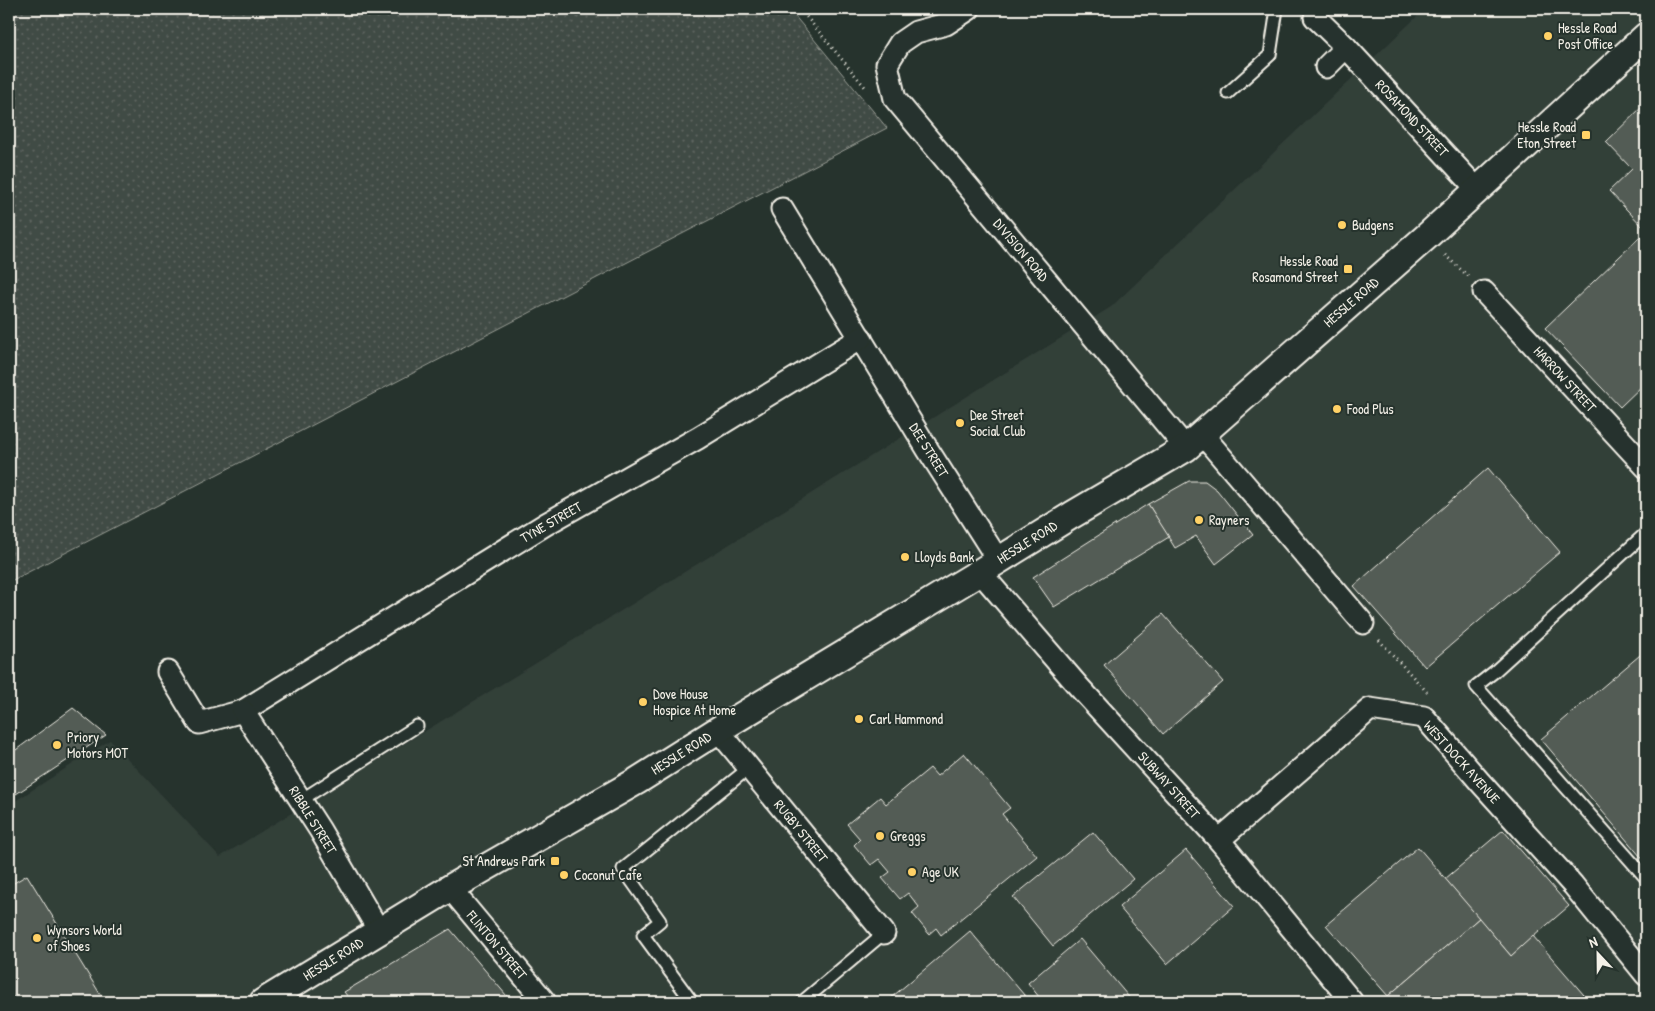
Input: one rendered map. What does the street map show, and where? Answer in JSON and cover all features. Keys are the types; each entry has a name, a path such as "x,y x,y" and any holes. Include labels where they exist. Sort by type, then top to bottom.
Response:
{"street":[{"name":"DIVISION ROAD","path":"969,9 946,24 916,32 900,43 886,64 895,99 1194,441"},
{"name":"ROSAMOND STREET","path":"1314,17 1346,48 1477,190"},
{"name":"HESSLE ROAD","path":"263,1002 450,888 636,781 1194,441 1426,237 1646,36"},
{"path":"1326,67 1346,48"},
{"name":"DEE STREET","path":"782,209 928,450 989,566"},
{"name":"HARROW STREET","path":"1484,292 1646,467"},
{"name":"TYNE STREET","path":"168,672 199,723 243,711 529,534 698,438 861,338"},
{"path":"1194,441 1363,623"},
{"name":"SUBWAY STREET","path":"989,566 1079,687 1219,840 1352,1002"},
{"name":"WEST DOCK AVENUE","path":"1219,840 1370,709 1424,717 1573,884 1646,975"},
{"name":"RIBBLE STREET","path":"243,711 320,830 379,931"},
{"name":"RUGBY STREET","path":"718,730 884,933"},
{"name":"FLINTON STREET","path":"450,888 545,1002"}],"lane":[{"path":"1228,93 1270,55 1277,9"},
{"path":"1646,533 1494,672 1476,686 1646,878"},
{"path":"301,800 418,726"},
{"path":"686,1002 690,999 643,935 660,921 623,868 749,768"},
{"path":"802,1002 884,933"}],"path":[{"path":"800,9 868,90 895,99"},
{"path":"1426,237 1484,292"},
{"path":"1363,623 1435,701 1424,717"}],"shaded area":[{"path":"9,9 789,9 887,128 9,582"},
{"path":"1425,9 1646,9 1646,1002 9,1002 9,805 110,740 220,857 1111,307"}],"building":[{"path":"1646,103 1646,230 1609,191 1632,169 1606,142"},
{"path":"1641,236 1646,242 1646,382 1620,407 1545,328"},
{"path":"1488,468 1560,552 1425,667 1354,586"},
{"name":"Rayners","path":"1189,481 1205,481 1217,490 1253,535 1216,564 1196,536 1175,548 1148,504"},
{"path":"1148,504 1169,537 1054,607 1033,577"},
{"path":"1163,614 1223,682 1163,734 1104,665"},
{"path":"1646,650 1646,863 1541,739"},
{"name":"Priory Motors MOT","path":"73,708 106,735 16,794 9,783 9,755"},
{"path":"964,753 1010,808 1002,814 1037,856 941,935 936,928 929,934 912,913 919,907 908,893 900,899 882,878 890,872 879,859 871,865 854,845 860,839 847,824 880,797 886,804 930,768 937,776"},
{"path":"1503,830 1569,906 1511,956 1445,879"},
{"path":"1093,832 1133,879 1053,946 1013,897"},
{"path":"1418,847 1479,918 1388,996 1326,925"},
{"path":"1186,850 1234,906 1167,964 1119,907"},
{"name":"Wynsors World of Shoes","path":"27,875 105,1002 16,1002 9,990 9,886"},
{"path":"1479,918 1511,956 1533,936 1590,1002 1393,1002 1388,996"},
{"path":"450,929 512,1002 352,1002 344,992"},
{"path":"970,931 1030,1002 886,1002"},
{"path":"1080,939 1133,1002 1043,1002 1028,983"}],"place":[{"name":"Hessle Road Post Office","path":"1548,36"},
{"name":"Hessle Road Eton Street","path":"1586,135"},
{"name":"Budgens","path":"1342,225"},
{"name":"Hessle Road Rosamond Street","path":"1348,269"},
{"name":"Food Plus","path":"1337,409"},
{"name":"Dee Street Social Club","path":"960,423"},
{"name":"Rayners","path":"1199,520"},
{"name":"Lloyds Bank","path":"905,557"},
{"name":"Dove House Hospice At Home","path":"643,702"},
{"name":"Carl Hammond","path":"859,719"},
{"name":"Priory Motors MOT","path":"57,745"},
{"name":"Greggs","path":"880,836"},
{"name":"St Andrews Park","path":"555,861"},
{"name":"Age UK","path":"912,872"},
{"name":"Coconut Cafe","path":"564,875"},
{"name":"Wynsors World of Shoes","path":"37,938"}]}
